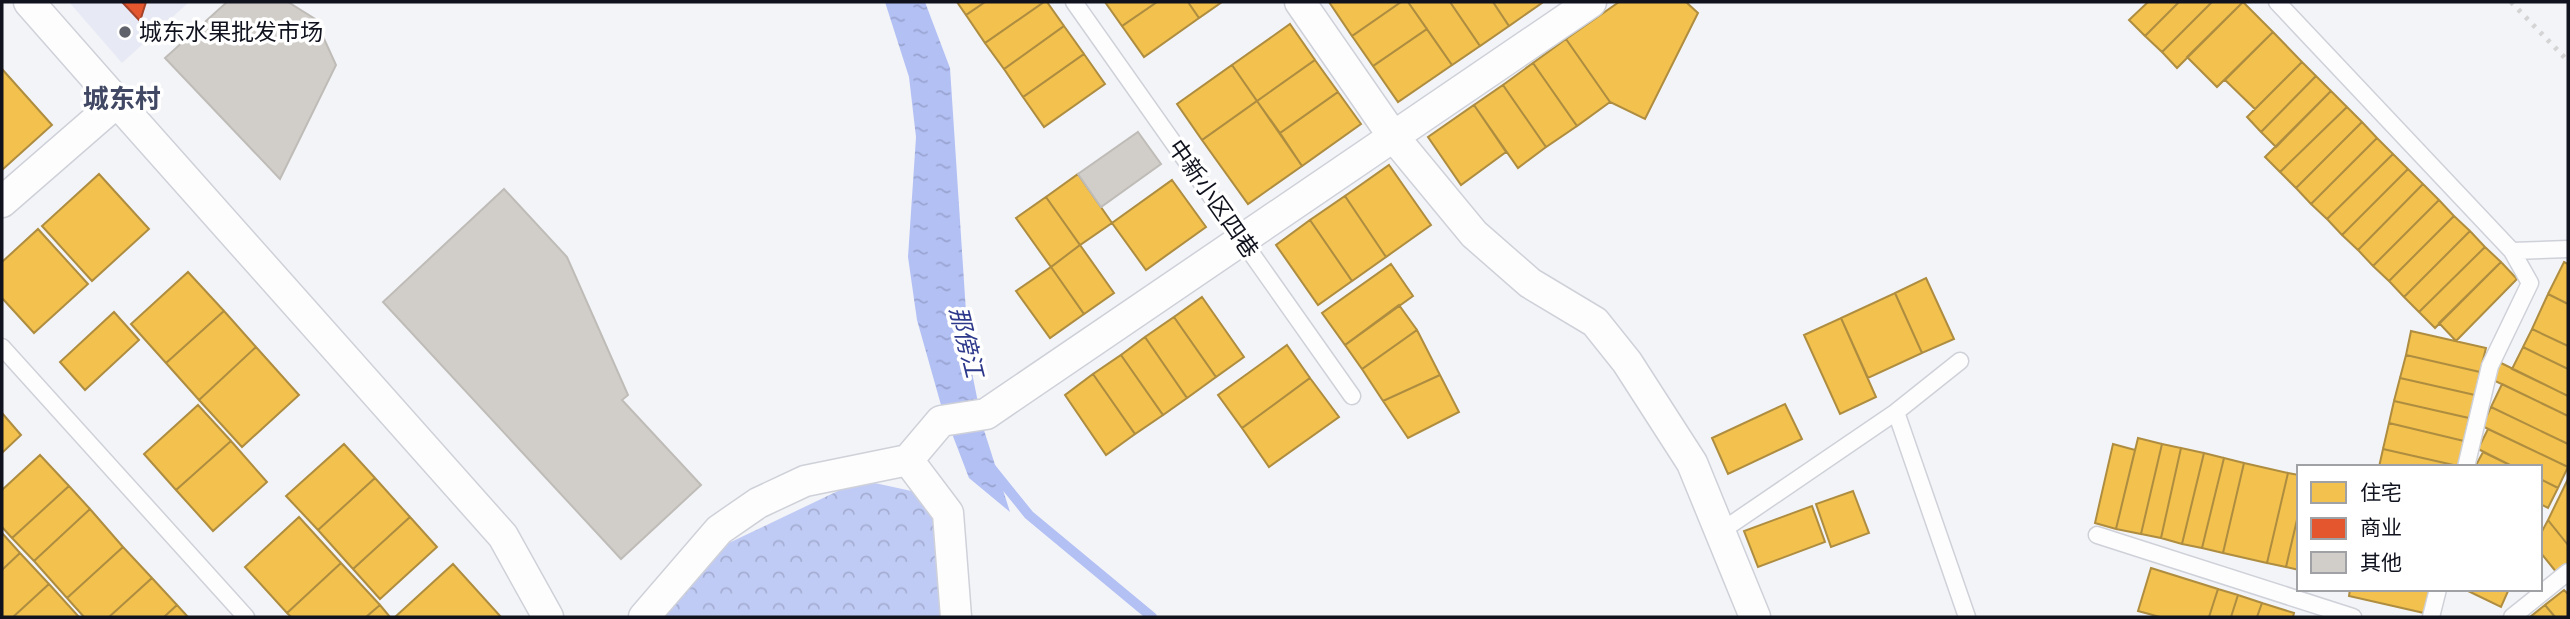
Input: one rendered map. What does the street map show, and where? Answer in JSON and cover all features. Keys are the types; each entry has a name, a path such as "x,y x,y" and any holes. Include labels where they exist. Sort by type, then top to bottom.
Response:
{"street":[{"path":"29,2 503,536 548,617"},
{"path":"1300,2 1394,136 1474,234 1530,283 1595,323 1627,362 1692,463 1755,617"},
{"path":"644,617 719,530 758,503 805,481 908,460 941,421 986,414 1591,2"},
{"path":"2,202 117,102"},
{"path":"908,460 948,513 956,617"}],"lane":[{"name":"中新小区四巷","path":"1074,2 1352,396"},
{"path":"2277,2 2512,251 2530,284 2490,366 2466,465"},
{"path":"2512,251 2568,249"},
{"path":"2,346 246,617"},
{"path":"1720,532 1896,412 1961,361"},
{"path":"1896,412 1967,617"},
{"path":"2097,534 2353,617"},
{"path":"2512,617 2568,572"},
{"path":"2431,617 2438,591"}],"shaded area":[{"name":"城东水果批发市场","path":"69,2 189,2 122,63"}],"green space":[{"path":"861,480 939,497 941,617 663,617 714,550"}],"water":[{"path":"885,2 925,2 950,68 969,358 983,427 1010,512 969,478 941,405 917,320 908,257 916,137 909,77"}],"building: 住宅":[{"path":"957,2 985,2 966,15"},
{"path":"985,2 1044,2 985,43 966,15"},
{"path":"1047,2 1064,26 1004,69 985,43"},
{"path":"1105,2 1157,2 1122,26"},
{"path":"1157,2 1188,2 1199,18 1144,57 1122,26"},
{"path":"1188,2 1222,2 1199,18"},
{"path":"1329,2 1401,2 1352,36"},
{"path":"1401,2 1408,2 1427,29 1373,66 1352,36"},
{"path":"1408,2 1450,2 1480,46 1452,65"},
{"path":"1450,2 1493,2 1509,26 1480,46"},
{"path":"1493,2 1542,2 1542,3 1509,26"},
{"path":"1619,2 1686,2 1698,13 1645,119 1610,102 1566,39"},
{"path":"2148,2 2179,2 2145,36 2129,20"},
{"path":"2179,2 2212,2 2162,52 2145,36"},
{"path":"2212,2 2243,2 2177,68 2162,52"},
{"path":"2243,2 2273,32 2217,87 2187,57"},
{"path":"1290,24 1315,60 1257,101 1232,65"},
{"path":"1064,26 1084,54 1023,97 1004,69"},
{"path":"1427,29 1452,65 1398,102 1373,66"},
{"path":"2273,32 2302,62 2255,109 2225,80"},
{"path":"1566,39 1610,102 1577,126 1533,63"},
{"path":"1084,54 1105,84 1044,127 1023,97"},
{"path":"1315,60 1338,92 1280,133 1257,101"},
{"path":"2302,62 2316,76 2261,132 2247,117"},
{"path":"1533,63 1577,126 1546,147 1503,85"},
{"path":"1232,65 1257,101 1202,140 1177,104"},
{"path":"2,69 52,125 2,170"},
{"path":"2316,76 2331,91 2276,147 2261,132"},
{"path":"1503,85 1546,147 1518,168 1474,105"},
{"path":"2331,91 2347,107 2280,172 2265,157"},
{"path":"1338,92 1361,124 1302,166 1280,133"},
{"path":"1257,101 1302,166 1248,204 1202,140"},
{"path":"1474,105 1506,152 1461,185 1428,137"},
{"path":"2347,107 2362,122 2296,188 2280,172"},
{"path":"2362,122 2377,138 2311,204 2296,188"},
{"path":"2377,138 2393,154 2327,219 2311,204"},
{"path":"2393,154 2408,169 2342,235 2327,219"},
{"path":"1389,165 1431,225 1386,257 1345,196"},
{"path":"2408,169 2423,184 2358,250 2342,235"},
{"path":"99,174 149,229 92,281 42,226"},
{"path":"1078,174 1112,223 1080,245 1046,197"},
{"path":"1172,180 1206,227 1146,270 1112,223"},
{"path":"2423,184 2439,200 2373,266 2358,250"},
{"path":"1345,196 1386,257 1352,281 1310,220"},
{"path":"1046,197 1080,245 1051,267 1016,218"},
{"path":"2439,200 2454,216 2389,281 2373,266"},
{"path":"2454,216 2470,231 2404,297 2389,281"},
{"path":"1310,220 1352,281 1318,305 1276,245"},
{"path":"38,229 88,284 34,333 2,298 2,262"},
{"path":"2470,231 2485,247 2419,312 2404,297"},
{"path":"1080,245 1114,293 1084,314 1051,267"},
{"path":"2485,247 2501,262 2435,328 2419,312"},
{"path":"2501,262 2517,279 2456,341 2439,323"},
{"path":"2564,262 2568,264 2568,304 2548,294"},
{"path":"1391,264 1413,296 1345,345 1322,313"},
{"path":"1051,267 1084,314 1050,338 1016,291"},
{"path":"188,272 224,311 166,363 131,324"},
{"path":"1926,278 1954,339 1922,353 1895,293"},
{"path":"1895,293 1922,353 1868,378 1841,318"},
{"path":"2548,294 2568,304 2568,346 2532,329"},
{"path":"1202,297 1244,357 1216,377 1174,317"},
{"path":"1399,305 1417,330 1362,369 1345,345"},
{"path":"224,311 256,347 199,400 166,363"},
{"path":"114,312 139,340 85,390 60,362"},
{"path":"1174,317 1216,377 1187,398 1145,337"},
{"path":"1841,318 1876,397 1840,414 1804,335"},
{"path":"2532,329 2568,346 2568,369 2523,347"},
{"path":"1417,330 1440,375 1383,401 1362,369"},
{"path":"2411,331 2486,348 2480,372 2406,355"},
{"path":"1145,337 1187,398 1163,415 1121,355"},
{"path":"1287,345 1310,378 1242,428 1218,395"},
{"path":"256,347 299,395 242,447 199,400"},
{"path":"2523,347 2568,369 2568,396 2512,369"},
{"path":"1121,355 1163,415 1135,434 1093,374"},
{"path":"2406,355 2480,372 2475,395 2400,378"},
{"path":"2499,362 2568,396 2568,416 2491,379"},
{"path":"1093,374 1135,434 1106,455 1065,395"},
{"path":"1440,375 1459,412 1408,438 1383,401"},
{"path":"1310,378 1339,417 1269,467 1242,428"},
{"path":"2400,378 2475,395 2469,418 2394,401"},
{"path":"2502,384 2568,416 2568,444 2491,407"},
{"path":"2394,401 2469,418 2464,441 2389,423"},
{"path":"1785,404 1802,439 1728,474 1712,438"},
{"path":"198,405 231,441 176,490 144,454"},
{"path":"2491,407 2568,444 2568,467 2482,426"},
{"path":"2,413 21,435 2,453"},
{"path":"2389,423 2464,441 2458,465 2383,449"},
{"path":"2488,429 2568,467 2558,488 2542,480 2542,465 2510,465 2478,449"},
{"path":"2138,438 2162,444 2141,534 2116,529"},
{"path":"231,441 267,482 213,531 176,490"},
{"path":"344,444 375,478 318,530 286,496"},
{"path":"2113,444 2135,450 2116,529 2095,523"},
{"path":"2162,444 2181,448 2161,538 2141,534"},
{"path":"2181,448 2204,453 2182,544 2161,538"},
{"path":"2383,449 2454,465 2379,465"},
{"path":"2483,452 2510,465 2476,465"},
{"path":"2204,453 2224,458 2202,548 2182,544"},
{"path":"40,455 69,486 12,538 2,527 2,490"},
{"path":"2224,458 2244,463 2223,553 2202,548"},
{"path":"2244,463 2288,473 2267,563 2223,553"},
{"path":"2288,473 2297,475 2297,520 2286,567 2267,563"},
{"path":"375,478 410,517 353,569 318,530"},
{"path":"2568,479 2568,545 2548,520"},
{"path":"2542,480 2558,488 2548,508 2542,505"},
{"path":"69,486 90,509 34,561 12,538"},
{"path":"1853,491 1869,533 1831,547 1816,504"},
{"path":"1812,506 1825,542 1758,567 1744,531"},
{"path":"90,509 123,547 67,598 34,561"},
{"path":"299,517 341,563 287,613 245,567"},
{"path":"410,517 437,547 380,599 353,569"},
{"path":"2297,520 2297,570 2286,567"},
{"path":"2548,520 2568,545 2568,564 2557,573 2542,554 2542,531"},
{"path":"2,533 20,553 2,570"},
{"path":"123,547 152,578 109,617 84,617 67,598"},
{"path":"20,553 49,584 13,617 2,617 2,570"},
{"path":"341,563 380,605 366,617 291,617 287,613"},
{"path":"453,564 501,617 395,617"},
{"path":"2151,568 2218,589 2209,617 2160,617 2138,611"},
{"path":"152,578 177,605 164,617 109,617"},
{"path":"49,584 79,617 13,617"},
{"path":"2218,589 2238,595 2231,617 2209,617"},
{"path":"2564,590 2568,594 2568,617 2555,617 2545,605"},
{"path":"2350,591 2429,591 2424,613 2349,596"},
{"path":"2468,591 2508,591 2501,607"},
{"path":"2238,595 2262,603 2257,617 2231,617"},
{"path":"2262,603 2294,613 2293,617 2257,617"},
{"path":"177,605 188,617 164,617"},
{"path":"380,605 390,617 366,617"},
{"path":"2545,605 2555,617 2530,617"}],"building: 商业":[{"path":"122,2 146,2 140,21"}],"building: 其他":[{"path":"227,2 288,2 315,19 336,65 280,179 165,58"},
{"path":"1138,132 1161,164 1101,207 1078,174"},
{"path":"504,189 567,257 628,395 622,400 701,485 621,559 383,302"}],"waterway":[{"name":"那傍江","path":"991,468 1029,515 1152,617"}],"railway":[{"path":"2511,2 2568,61"}],"place":[{"name":"城东水果批发市场","path":"125,32"}],"district":[{"name":"城东村","path":"122,99"}]}
